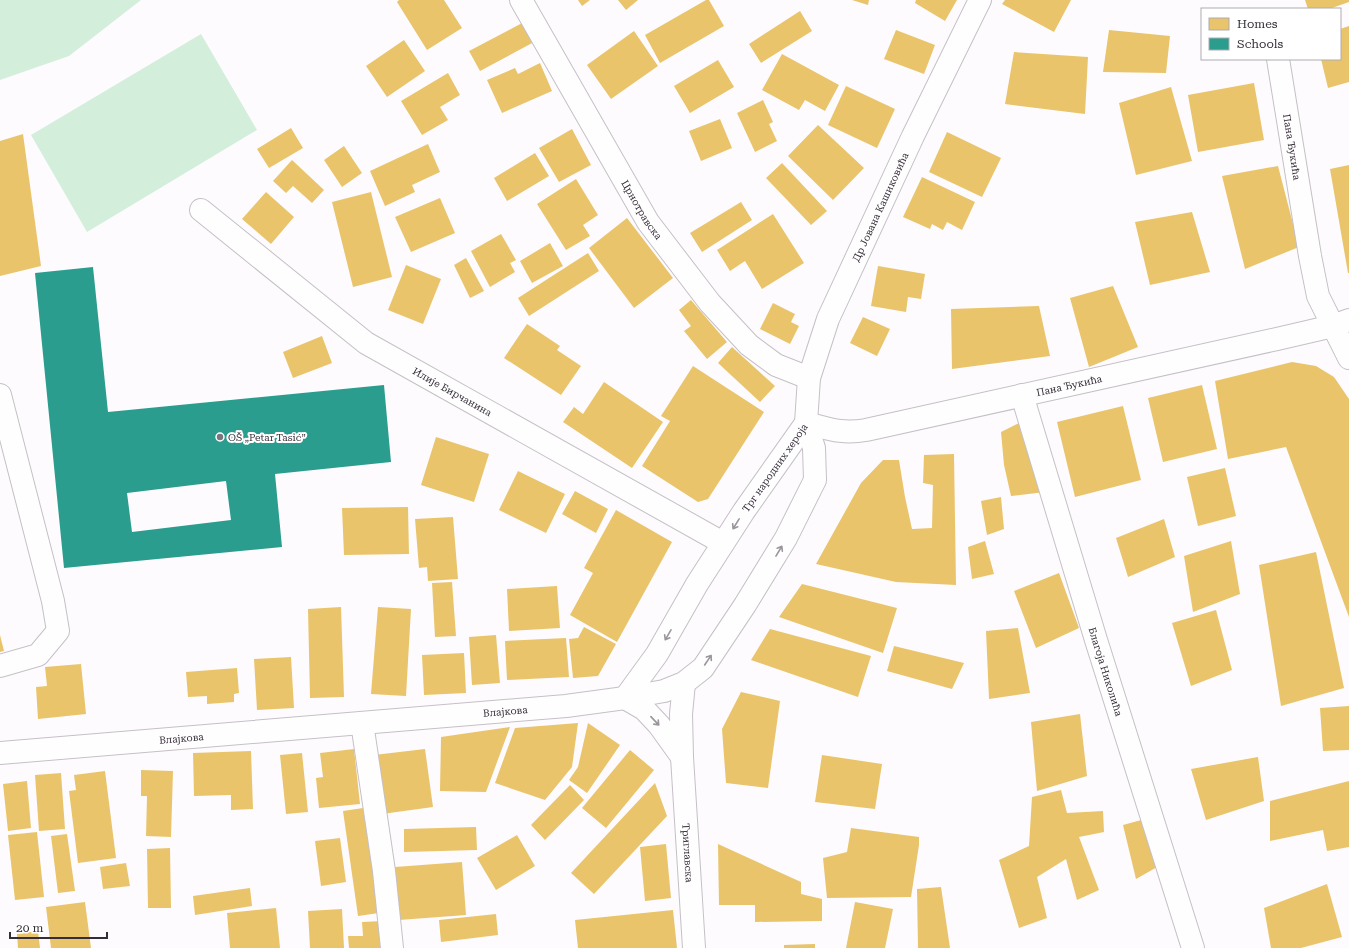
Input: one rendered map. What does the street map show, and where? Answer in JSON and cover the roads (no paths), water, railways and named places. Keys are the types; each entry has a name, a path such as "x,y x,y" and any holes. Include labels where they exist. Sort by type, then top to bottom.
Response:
{"street":[{"name":"Црнотравска","path":"521,0 648,222 710,303 749,345 776,365 809,378"},
{"name":"Др Јована Кашиковића","path":"806,423 809,378 828,319 980,0"},
{"name":"Пана Ђукића","path":"806,423 835,431 851,432 1341,323 1318,296 1310,256 1278,60"},
{"name":"Илије Бирчанина","path":"200,210 366,343 723,543"},
{"path":"1341,323 1349,358"},
{"path":"0,395 52,601 58,631 38,655 0,666"},
{"name":"Благоја Николића","path":"1022,395 1096,640 1193,948"},
{"name":"Трг народних хероја","path":"625,698 657,654 697,584 744,511 806,423"},
{"name":"Трг народних хероја","path":"625,698 664,691 684,683 703,668 746,605 786,538 815,480 814,448 806,423"},
{"name":"Триглавска","path":"684,683 681,714 682,757 694,948"},
{"path":"625,698 644,709 659,725 682,757"},
{"name":"Влајкова","path":"0,753 566,706 625,698"},
{"path":"362,723 384,871 392,948"}],"place":[{"name":"OŠ „Petar Tasić”","path":"220,437"}]}
